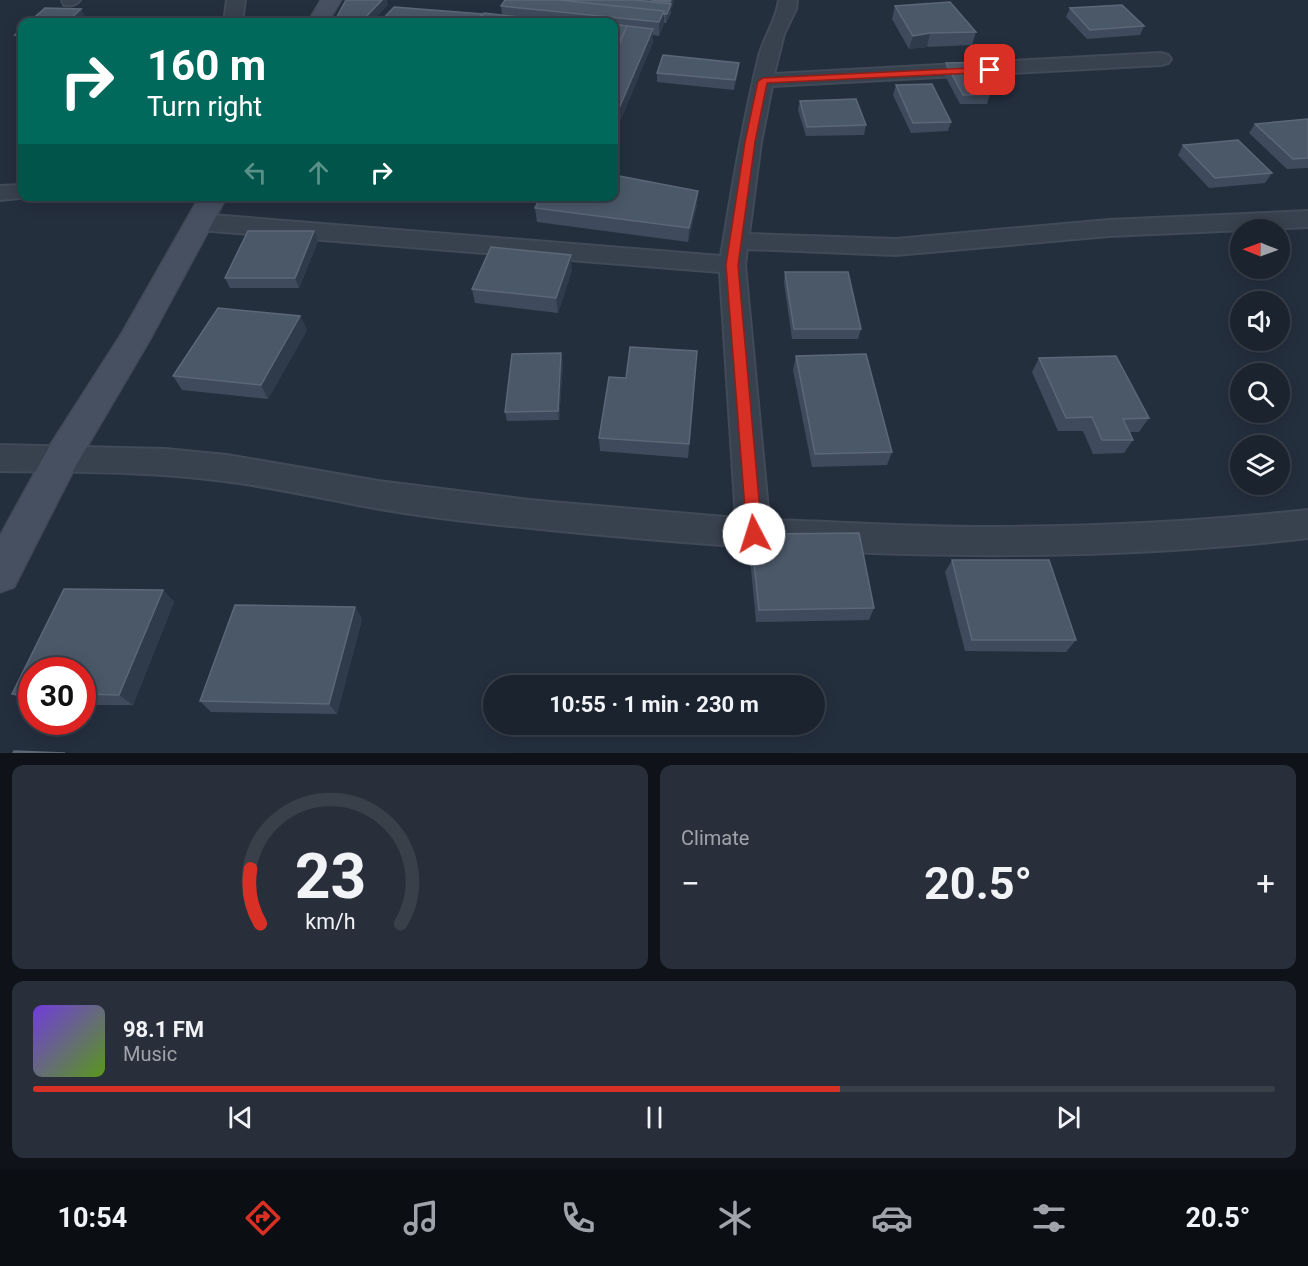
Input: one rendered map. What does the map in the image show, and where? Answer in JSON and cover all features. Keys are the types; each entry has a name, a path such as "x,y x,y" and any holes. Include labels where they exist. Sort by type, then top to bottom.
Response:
{"main road":[{"path":"321,18 332,0"},
{"path":"0,574 62,457 134,340 207,209"}],"street":[{"path":"234,18 236,0"},
{"path":"754,534 734,253 750,142 763,81 775,34 787,9 788,0"},
{"path":"763,81 1161,59"},
{"path":"0,193 18,192"},
{"path":"207,209 734,253 896,247 1109,228 1308,219"},
{"path":"0,458 62,457 217,467 378,495 529,514 754,534 1000,542 1110,539 1245,531 1308,524"}],"building":[{"path":"346,0 382,0 365,18 336,18"},
{"path":"505,0 559,0 664,11 659,22 501,6"},
{"path":"559,0 635,0 671,4 667,14 664,14 664,11"},
{"path":"950,2 976,32 930,33 913,36 895,6"},
{"path":"1122,5 1144,26 1090,30 1070,8"},
{"path":"394,7 482,14 479,18 384,18"},
{"path":"45,8 81,9 71,18 34,18"},
{"path":"484,13 529,18 480,18"},
{"path":"618,25 627,26 618,44"},
{"path":"627,26 653,29 618,111 618,47"},
{"path":"663,55 739,63 735,80 657,73"},
{"path":"1000,62 1013,82 983,83 990,94 963,95 946,63"},
{"path":"932,84 951,122 913,123 896,85"},
{"path":"856,99 866,125 807,127 800,101"},
{"path":"1308,119 1308,158 1293,159 1255,124"},
{"path":"1238,140 1272,173 1215,178 1183,145"},
{"path":"618,176 698,191 689,228 535,208 538,201 618,201"},
{"path":"248,231 314,231 295,278 225,278"},
{"path":"491,247 571,255 556,298 472,289"},
{"path":"785,272 848,272 861,329 794,329"},
{"path":"218,308 300,316 261,385 173,376"},
{"path":"630,347 697,351 689,444 599,438 609,377 626,378"},
{"path":"561,353 558,411 505,412 512,354"},
{"path":"866,354 892,452 815,454 796,356"},
{"path":"1116,356 1149,418 1123,419 1133,440 1102,440 1092,417 1066,418 1039,358"},
{"path":"859,533 874,608 759,610 751,534"},
{"path":"952,560 1049,560 1076,640 972,640"},
{"path":"64,589 163,590 119,695 96,694 96,657 30,657"},
{"path":"235,605 355,607 329,704 200,701"},
{"path":"18,682 18,694 12,694"},
{"path":"14,751 65,753 13,753"}],"route":[{"path":"754,534 732,265 750,142 763,81 990,70"}]}
